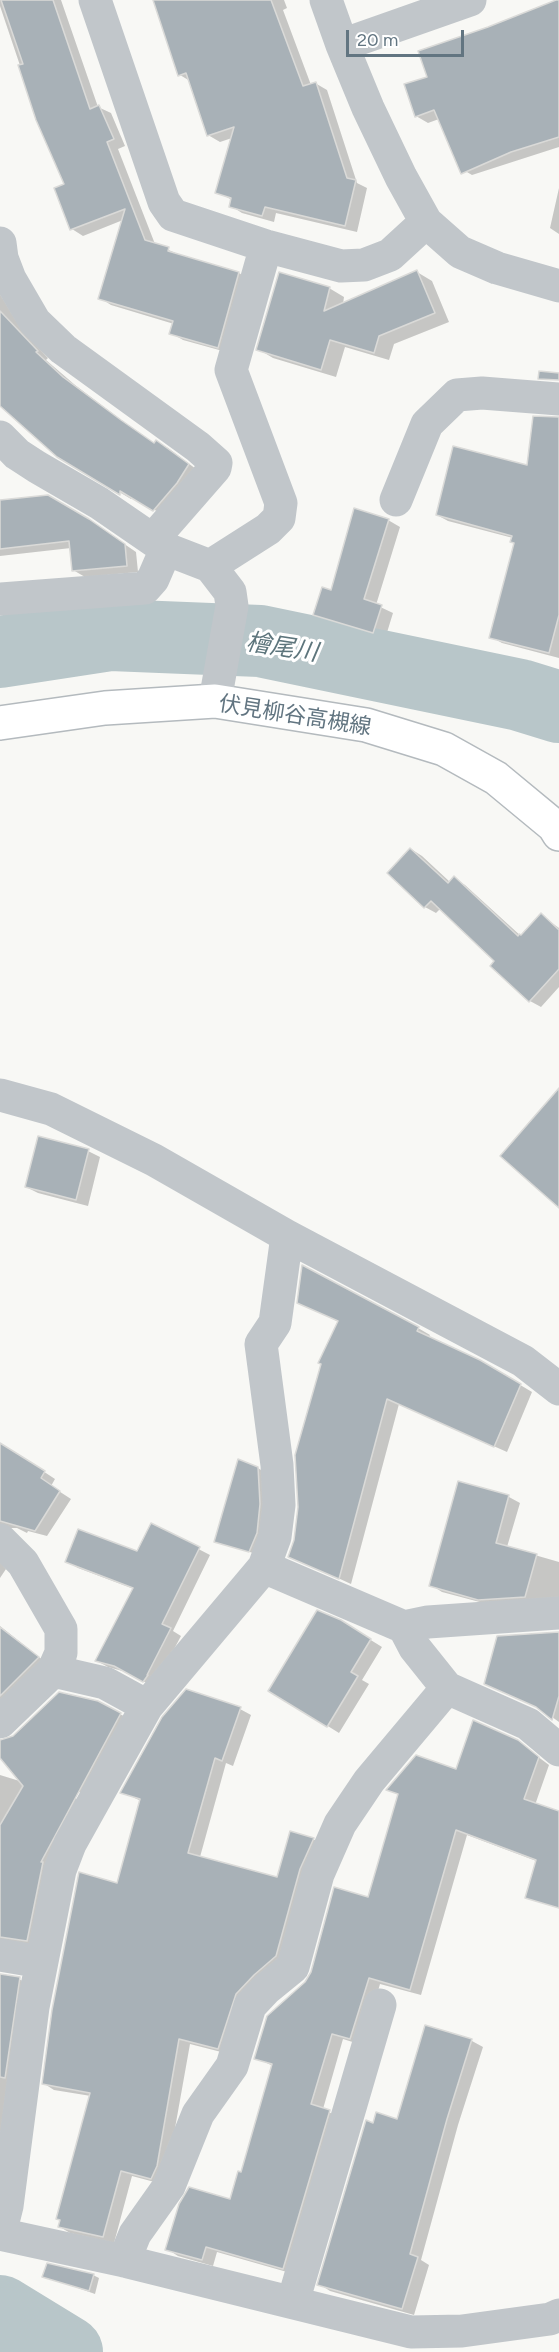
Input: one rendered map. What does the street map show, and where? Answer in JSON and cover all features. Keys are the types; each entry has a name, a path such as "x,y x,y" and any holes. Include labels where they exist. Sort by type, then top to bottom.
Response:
{"main road":[{"name":"伏見柳谷高槻線","path":"0,723 217,691 366,724 444,749 547,808 559,834"}],"street":[{"path":"95,0 164,202 173,215 266,246 341,266 364,265 390,255 426,222"},
{"path":"326,0 368,108 401,177 426,222 460,252 497,268 559,286"},
{"path":"342,45 470,0"},
{"path":"0,243 2,258 10,279 34,322 63,349 198,447 216,463 211,474 159,544 153,579 145,588 0,599"},
{"path":"210,566 279,519 281,503 231,370 266,246"},
{"path":"396,500 427,424 457,395 482,393 559,399"},
{"path":"0,437 17,454 99,503 159,544 210,566 230,592 232,606 217,691"},
{"path":"0,1095 51,1109 154,1160 287,1236 523,1361 559,1389"},
{"path":"287,1236 275,1323 261,1344 277,1465 279,1505 275,1537 264,1567 147,1706 70,1844 60,1870 41,1962 7,2206 0,2234 124,2261 411,2332 462,2331 556,2319"},
{"path":"0,1540 23,1563 61,1629 61,1653 53,1671 0,1722"},
{"path":"264,1567 404,1628 428,1622 559,1613"},
{"path":"404,1628 415,1648 447,1688 528,1724 559,1750"},
{"path":"53,1671 105,1683 147,1706"},
{"path":"124,2261 135,2234 169,2186 198,2115 232,2066 250,2006 266,1989 293,1968 318,1874 340,1824 369,1781 447,1688"},
{"path":"0,1955 41,1962"},
{"path":"292,2302 380,2005"}],"building":[{"path":"1,0 53,0 90,109 99,105 114,139 107,142 145,240 169,247 168,251 239,272 218,348 169,334 173,321 98,299 125,209 70,230 54,188 64,184 36,120 18,65 23,64"},
{"path":"153,0 271,0 303,86 316,82 347,178 356,180 345,226 265,207 262,216 229,207 231,198 215,193 234,127 207,136 186,73 178,76"},
{"path":"559,0 559,137 511,152 461,174 434,110 415,117 404,84 427,77 418,51"},
{"path":"417,270 435,313 379,336 374,353 330,340 321,370 256,350 279,272 330,287 324,311"},
{"path":"0,311 38,351 36,352 63,377 154,443 156,440 189,464 177,483 153,511 120,491 120,495 57,457 0,406"},
{"path":"539,371 559,373 559,380 538,379"},
{"path":"533,416 559,417 559,615 549,653 489,638 514,543 510,542 512,536 436,515 453,446 527,465"},
{"path":"48,495 125,544 127,566 72,571 69,541 0,549 0,500"},
{"path":"354,508 389,519 364,599 382,605 373,633 313,615 322,587 331,590"},
{"path":"410,848 448,883 454,876 518,936 541,913 559,930 559,969 529,1002 490,966 494,961 431,901 424,908 387,873"},
{"path":"559,1088 559,1208 500,1156"},
{"path":"38,1136 89,1149 76,1200 25,1187"},
{"path":"302,1265 419,1327 417,1331 480,1360 521,1384 494,1447 387,1399 339,1579 288,1557 294,1540 298,1507 295,1455 321,1364 318,1363 338,1321 297,1303"},
{"path":"0,1443 45,1471 41,1478 60,1491 35,1531 0,1521"},
{"path":"238,1459 258,1467 260,1504 257,1533 249,1552 214,1542"},
{"path":"458,1481 509,1495 496,1543 537,1554 525,1597 478,1600 429,1586"},
{"path":"151,1523 200,1547 162,1624 171,1628 143,1682 114,1666 95,1661 133,1588 65,1562 78,1529 137,1551"},
{"path":"317,1610 341,1620 371,1639 351,1672 358,1676 327,1727 268,1691"},
{"path":"0,1627 39,1657 0,1696"},
{"path":"559,1632 559,1696 552,1720 536,1707 484,1684 497,1636"},
{"path":"186,1689 241,1707 222,1761 215,1758 188,1853 277,1877 290,1831 314,1838 300,1869 276,1956 236,1994 218,2049 179,2039 157,2166 151,2179 121,2171 103,2237 58,2227 60,2220 56,2219 90,2093 42,2084 52,2010 79,1872 117,1883 140,1799 120,1793 162,1717"},
{"path":"59,1692 98,1701 121,1713 41,1862 43,1862 27,1941 0,1937 0,1825 23,1786 0,1758 0,1740 13,1736"},
{"path":"473,1720 518,1740 539,1757 524,1799 559,1811 559,1908 525,1898 536,1860 456,1830 410,1990 369,1978 350,2039 332,2034 311,2104 330,2110 283,2269 206,2247 202,2260 165,2250 179,2204 189,2187 230,2199 238,2171 241,2172 272,2064 254,2059 267,2016 305,1982 311,1972 334,1887 368,1897 398,1794 386,1790 416,1755 456,1769"},
{"path":"0,1974 20,1977 5,2078 0,2077"},
{"path":"425,2025 472,2039 447,2119 410,2254 418,2257 402,2309 317,2285 366,2120 373,2123 376,2112 397,2119"},
{"path":"47,2263 94,2274 89,2291 42,2277"}],"waterway":[{"name":"檜尾川","path":"0,652 111,635 260,641 520,695 559,707"},
{"path":"0,2311 67,2352"}]}
